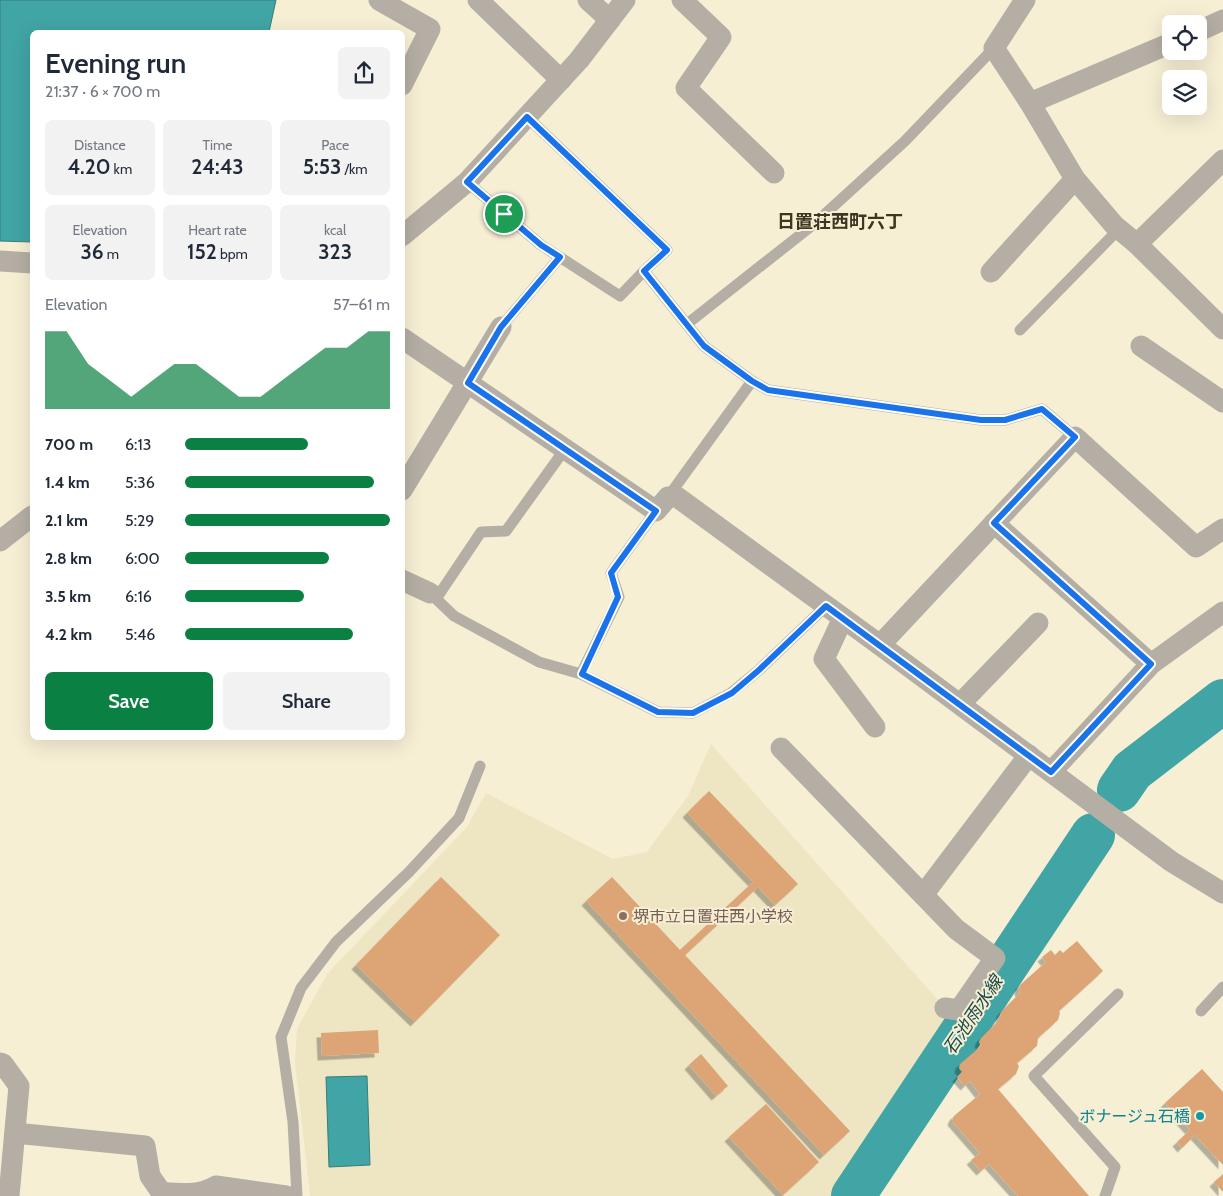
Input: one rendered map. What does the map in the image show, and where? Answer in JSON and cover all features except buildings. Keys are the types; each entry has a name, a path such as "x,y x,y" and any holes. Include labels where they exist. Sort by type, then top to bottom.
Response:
{"street":[{"path":"379,0 430,29 405,79"},
{"path":"478,0 561,80"},
{"path":"588,0 610,20"},
{"path":"405,234 467,182 579,60 625,0"},
{"path":"682,0 721,36 686,88 774,173"},
{"path":"1025,0 994,48 1030,103 1075,179 1119,229 1137,244 1223,329"},
{"path":"1207,27 1223,20"},
{"path":"1030,103 1162,47"},
{"path":"1137,244 1223,160"},
{"path":"991,272 1075,179"},
{"path":"0,261 30,263"},
{"path":"405,485 501,327"},
{"path":"405,340 565,449 662,504 676,497 880,645 1172,862 1223,893"},
{"path":"1141,346 1223,402"},
{"path":"880,645 1075,437 1196,547 1223,529"},
{"path":"0,541 30,518"},
{"path":"994,523 1151,664"},
{"path":"405,582 433,596"},
{"path":"835,612 824,659 875,727"},
{"path":"1051,772 1151,664 1223,612"},
{"path":"960,704 1038,623"},
{"path":"781,748 956,929 995,958 959,1010 945,1008"},
{"path":"923,895 1029,755"},
{"path":"0,1063 3,1064 19,1086 9,1196"},
{"path":"15,1133 145,1146 150,1176 162,1192 189,1195 207,1194 216,1186 286,1196"}],"lane":[{"path":"687,324 814,224 904,141 994,48"},
{"path":"467,182 541,245 620,296 667,250 527,117"},
{"path":"1020,330 1119,229"},
{"path":"501,327 560,257"},
{"path":"644,271 704,346 752,381 768,390 981,420 1005,420 1042,409 1075,437"},
{"path":"582,674 618,597 611,573 752,381"},
{"path":"565,449 506,531 481,532 433,596 454,616 539,662 582,674 658,712 693,713 732,693 835,612"},
{"path":"298,1196 293,1122 281,1037 301,988 336,942 409,872 459,818 480,766"},
{"path":"1201,1011 1223,987"},
{"path":"1105,1196 1115,1167 1034,1076 1118,994"}],"shaded area":[{"name":"堺市立日置荘西小学校","path":"711,744 945,1008 951,1023 837,1196 310,1196 295,1062 297,1029 327,974 467,827 486,793 613,859 647,852 688,796"}],"water":[{"path":"0,0 276,0 269,30 30,30 30,242 0,241"},
{"path":"367,1076 370,1165 329,1167 326,1077"}],"waterway":[{"name":"石池雨水線","path":"1119,790 1132,771 1223,701"},
{"name":"石池雨水線","path":"853,1196 1093,835"}],"place":[{"name":"堺市立日置荘西小学校","path":"623,916"},
{"name":"ボナージュ石橋","path":"1200,1116"}],"district":[{"name":"日置荘西町六丁","path":"840,222"}],"route":[{"path":"527,117 667,250 644,271 704,346 752,381 768,390 981,420 1005,420 1042,409 1075,437 994,523 1151,664 1051,772 826,606 732,693 693,713 658,712 582,674 618,597 611,573 656,511 468,383 501,327 560,257 541,245 504,214 467,182 527,117"}]}
